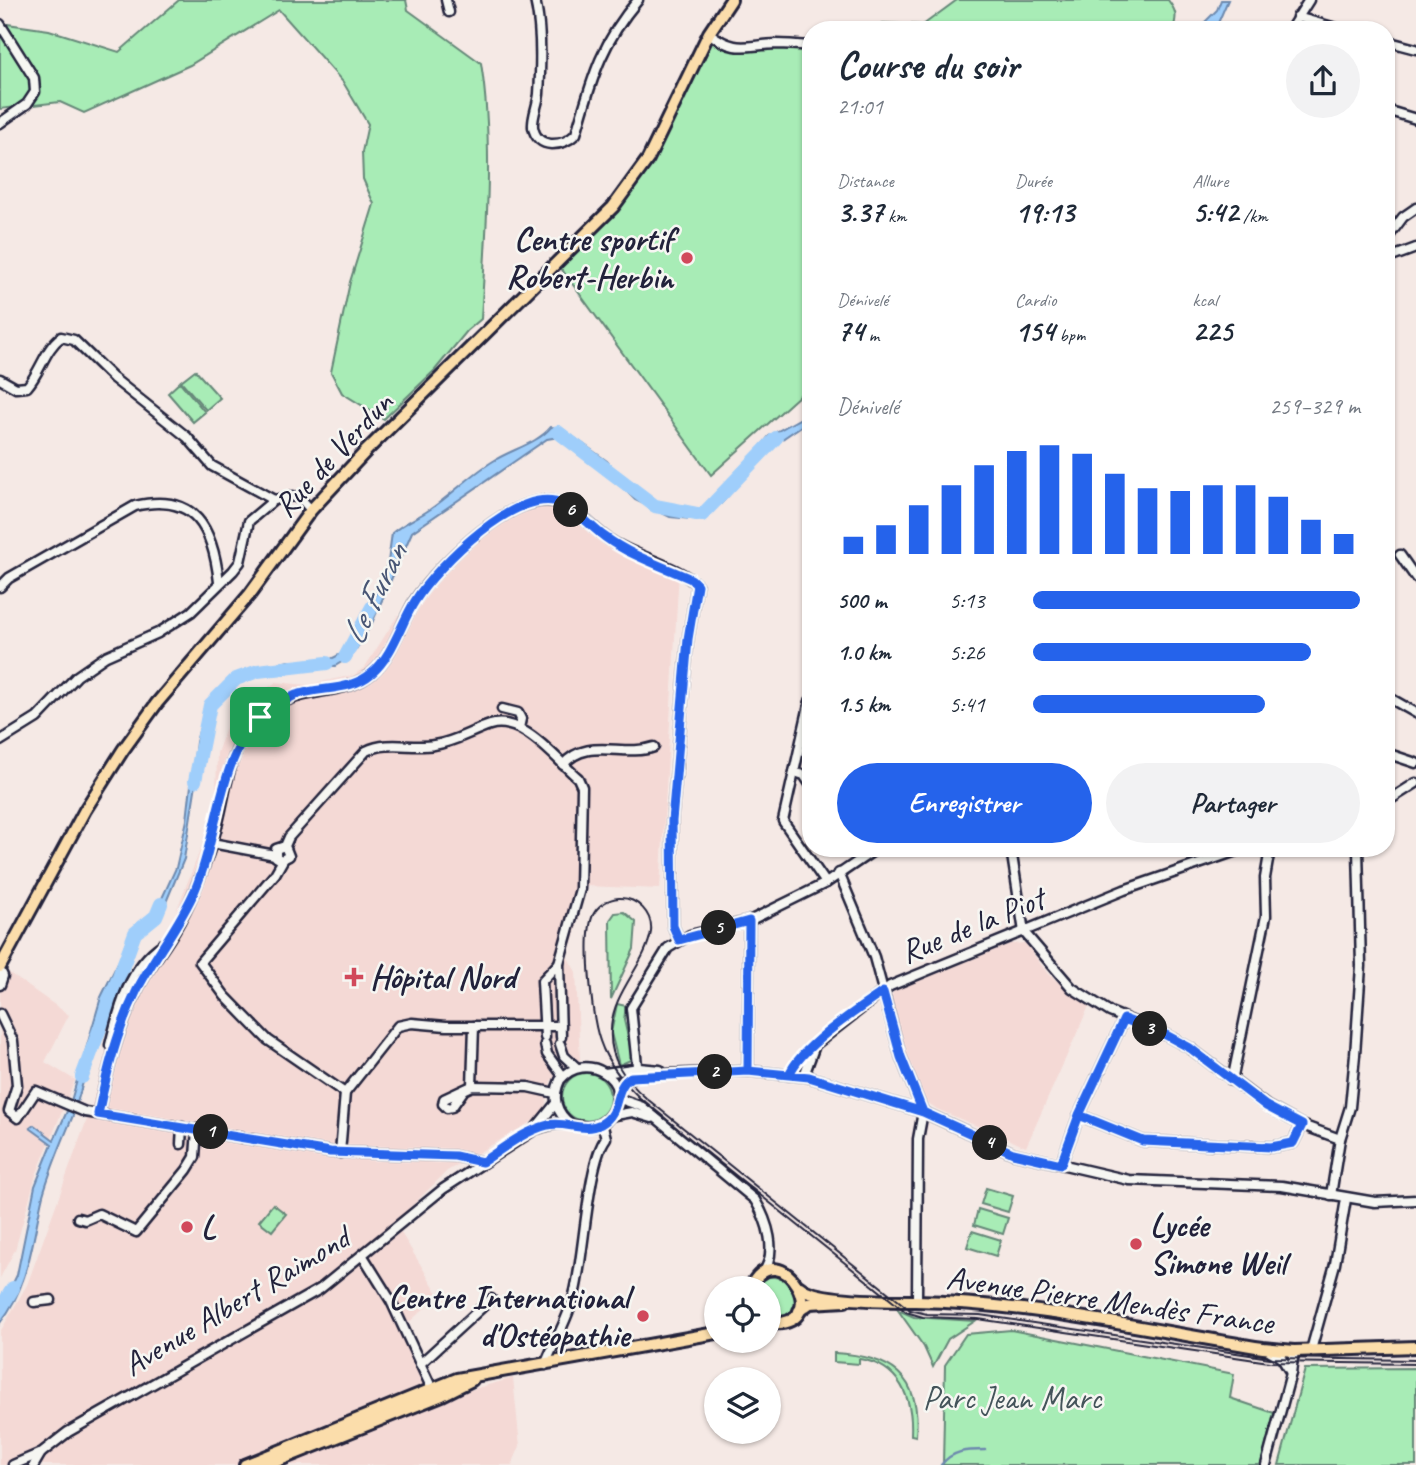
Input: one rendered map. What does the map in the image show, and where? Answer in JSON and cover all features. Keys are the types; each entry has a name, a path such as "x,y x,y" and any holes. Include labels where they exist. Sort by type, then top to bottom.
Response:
{"main road":[{"name":"Rue de Verdun","path":"0,969 85,810 157,703 250,594 311,510 367,450 613,207 648,159 709,33 731,0"},
{"path":"760,1276 772,1271 785,1272 800,1287 803,1298 799,1311"},
{"name":"Avenue Pierre Mendès France","path":"800,1287 811,1294 857,1300 992,1304 1263,1348 1294,1351 1416,1347"},
{"path":"781,1322 786,1322 813,1302 857,1300"},
{"path":"245,1465 457,1379 703,1335"},
{"path":"267,1465 442,1395 481,1376"},
{"path":"277,1465 335,1438"}],"street":[{"path":"446,0 449,12"},
{"path":"534,0 538,16 539,74 533,126 539,139 549,145 561,144 576,134 597,61 618,24 638,0"},
{"path":"1295,21 1308,0"},
{"path":"1297,17 1311,21"},
{"path":"0,24 34,78 35,92 27,104 0,123"},
{"path":"709,33 724,44 741,49 776,44 802,46"},
{"path":"1395,43 1416,49"},
{"path":"1395,113 1416,119"},
{"path":"1395,228 1403,217 1416,208"},
{"path":"1395,256 1416,248"},
{"path":"0,379 16,388 27,387 36,377 51,344 61,337 74,340 113,378 187,437 212,466 274,500"},
{"path":"0,741 37,718 77,676 106,656 158,633 191,612 240,562 249,521 274,500 293,496 301,499 311,510"},
{"path":"96,1114 114,1046 135,993 168,941 196,889 212,842 233,756 251,726 274,706 309,692 354,684 373,673 387,655 416,600 437,572 460,548 526,505 546,500 563,504 605,537 635,555 691,579 697,585 698,596 688,639 672,821 673,926 679,940"},
{"path":"0,587 9,579 135,506 158,501 177,505 195,517 208,533 215,548 219,582"},
{"path":"1400,555 1416,578"},
{"path":"1395,701 1416,713"},
{"path":"502,709 518,713 521,719 519,728"},
{"path":"345,1093 268,1040 225,996 200,962 275,874 279,858 278,847 285,846 289,837 366,751 401,744 432,746 467,737 490,725 507,723 519,728 563,765 578,778 582,787 580,889 559,963 561,1040 564,1056 576,1068"},
{"path":"802,736 783,821 802,848"},
{"path":"563,765 573,753 586,750 654,747"},
{"path":"1395,756 1416,763"},
{"path":"794,772 802,774"},
{"path":"1395,796 1416,783"},
{"path":"212,842 279,858"},
{"path":"808,857 826,883"},
{"path":"639,1071 631,1008 661,955 679,940 749,921 826,883 864,857"},
{"path":"1013,857 1024,932 1072,988 1124,1019 1166,1035 1190,1048 1266,1106 1302,1125 1340,1139"},
{"name":"Rue de la Piot","path":"789,1075 799,1060 815,1045 883,992 1124,890 1219,857"},
{"path":"1232,1082 1266,916 1265,878 1269,857"},
{"path":"1331,1195 1340,1139 1350,1107 1361,966 1358,857"},
{"path":"839,873 857,912 901,1057 923,1112 918,1139 917,1301"},
{"path":"748,1071 749,921"},
{"path":"559,963 542,981 547,1054 563,1076"},
{"path":"0,969 3,976 0,985"},
{"path":"0,1014 13,1041 17,1085 9,1111 18,1118 36,1091 96,1114 340,1153 455,1156 482,1162"},
{"path":"1061,1164 1079,1115 1124,1019"},
{"path":"340,1153 345,1093 398,1026 412,1023 561,1026"},
{"path":"474,1026 468,1088 528,1087 555,1093"},
{"path":"809,1077 806,1070 815,1045"},
{"path":"655,1119 632,1112 610,1116 598,1125 571,1124 561,1115 555,1093 563,1076 576,1068 592,1066 606,1073 748,1071 809,1077 923,1112 1013,1153 1129,1180 1282,1186 1374,1202 1416,1200"},
{"path":"610,1116 624,1082 639,1071"},
{"path":"606,1073 617,1095 643,1107 755,1200 764,1215 777,1264 785,1272"},
{"name":"Avenue Albert Raimond","path":"34,1465 41,1453 68,1432 320,1289 443,1189 534,1130 556,1103"},
{"path":"1079,1115 1143,1141 1271,1147 1293,1143 1302,1125"},
{"name":"Avenue Albert Raimond","path":"534,1130 571,1124"},
{"path":"545,1365 574,1296 603,1136 598,1125"},
{"path":"181,1144 182,1127"},
{"path":"78,1218 85,1220 99,1214 136,1232 195,1157 197,1129"},
{"path":"1311,1350 1335,1264 1346,1199"},
{"path":"760,1276 767,1267 771,1246"},
{"path":"363,1256 391,1301 432,1389"},
{"path":"420,1364 491,1299"},
{"path":"34,1302 51,1300"},
{"path":"1263,1348 1279,1354 1291,1373"},
{"path":"1266,1465 1291,1373 1294,1351"},
{"path":"13,1465 41,1453"}],"shaded area":[{"name":"Hôpital Nord","path":"551,493 581,509 615,537 679,571 660,889 585,886 576,930 567,956 576,972 580,1060 565,1066 551,1081 544,1111 536,1119 447,1171 395,1223 439,1295 406,1325 445,1397 513,1378 520,1446 512,1465 0,1465 0,1332 27,1285 91,1108 116,1011 143,958 170,927 203,843 216,795 217,753 227,725 247,702 276,682 307,685 354,675 365,667 398,615 401,615 434,570 467,536 517,501"},
{"path":"1025,943 1048,974 1089,1006 1026,1147 937,1109 921,1098 888,1002 894,991 1010,944"},
{"path":"5,970 69,1015 45,1062 75,1080 36,1175 15,1250 0,1278 0,979"}],"green space":[{"path":"179,0 406,0 408,10 481,63 488,158 481,319 467,331 435,370 384,419 342,393 331,372 350,282 374,204 363,179 362,152 368,124 343,82 279,10 190,65 84,113 60,102 0,109 0,23 49,30 119,52"},
{"path":"957,0 1168,0 1176,18 1175,21 928,21"},
{"name":"Centre sportif Robert-Herbin","path":"709,33 741,49 802,46 802,393 711,475 558,264 648,159"},
{"path":"195,370 220,398 206,410 181,381"},
{"path":"180,382 205,412 193,422 168,393"},
{"path":"624,912 636,922 634,949 611,999 610,920 615,913"},
{"path":"617,1004 626,1006 624,1020 633,1059 619,1065 611,1033"},
{"path":"586,1073 603,1080 610,1097 603,1114 586,1121 569,1114 562,1097 569,1080"},
{"path":"986,1188 1013,1196 1008,1212 981,1204"},
{"path":"273,1204 286,1214 272,1231 259,1221"},
{"path":"978,1209 1008,1218 1003,1234 974,1225"},
{"path":"972,1231 1001,1240 996,1256 967,1247"},
{"path":"781,1278 788,1279 797,1298 791,1312 783,1317"},
{"path":"898,1310 914,1317 975,1321 948,1339 933,1367 924,1347"},
{"name":"Parc Jean Marc","path":"1011,1330 1234,1374 1230,1398 1274,1413 1261,1465 943,1465 945,1365 966,1334"},
{"path":"834,1353 871,1359 886,1364 898,1373 914,1398 916,1436 911,1435 906,1396 894,1376 873,1362 859,1359 859,1364 834,1362"},
{"path":"1416,1368 1416,1465 1279,1465 1305,1369"}],"water":[{"path":"1221,0 1228,0 1219,21 1206,21 1217,10"},
{"path":"802,417 802,426 762,453 751,471 721,504 691,519 670,517 635,500 586,451 559,437 547,439 412,532 372,623 355,651 345,660 335,666 299,664 263,672 226,688 215,701 206,721 184,859 159,919 137,936 108,996 77,1103 71,1101 101,997 131,936 152,920 176,868 187,820 196,742 207,702 224,683 236,676 288,661 323,663 343,653 362,627 388,562 392,533 437,504 486,466 532,442 551,427 561,428 607,461 632,491 669,512 679,513 699,509 719,499 769,436"},
{"path":"68,1109 74,1113 46,1185 24,1278 0,1323 0,1310 17,1275 35,1186 52,1144 30,1128 34,1125 54,1140"}],"waterway":[{"name":"Le Furan","path":"558,432 655,506 702,515 776,438"},
{"name":"Le Furan","path":"345,657 372,607"},
{"name":"Le Furan","path":"195,781 210,705 236,679 258,671 327,663"},
{"name":"Le Furan","path":"82,1077 135,933 156,916 161,904"},
{"name":"Le Furan","path":"0,1309 13,1288"},
{"path":"941,1465 955,1454 985,1450"}],"tram line":[{"path":"1416,1360 1270,1358 980,1315 927,1314 910,1310 631,1084 616,1060 611,1030 617,1003 648,944 651,925 642,908 626,898 607,901 593,915 589,958 594,1015 603,1050 618,1074 643,1101 906,1312 923,1317 978,1319 1269,1362 1416,1364"}],"place":[{"name":"Centre sportif Robert-Herbin","path":"687,258"},
{"name":"Hôpital Nord","path":"354,977"},
{"name":"L","path":"187,1227"},
{"name":"Lycée Simone Weil","path":"1136,1244"},
{"name":"Centre International d'Ostéopathie","path":"643,1316"}],"route":[{"path":"260,717 243,736 233,756 214,838 196,889 175,930 135,993 114,1046 98,1114 330,1152 455,1156 470,1157 482,1162 534,1130 549,1125 571,1124 589,1128 602,1124 614,1111 617,1092 622,1083 631,1077 670,1072 748,1071 809,1077 923,1112 1013,1153 1061,1164 1079,1115 1124,1019 1166,1035 1190,1048 1266,1106 1302,1125 1293,1143 1271,1147 1143,1141 1079,1115 1062,1156 1061,1164 1013,1153 923,1112 901,1057 883,992 815,1045 792,1068 789,1075 748,1071 749,921 679,940 673,926 672,821 688,639 698,596 697,585 691,579 635,555 605,537 563,504 546,500 526,505 497,521 460,548 416,600 387,655 373,673 354,684 296,695 260,717"}]}
